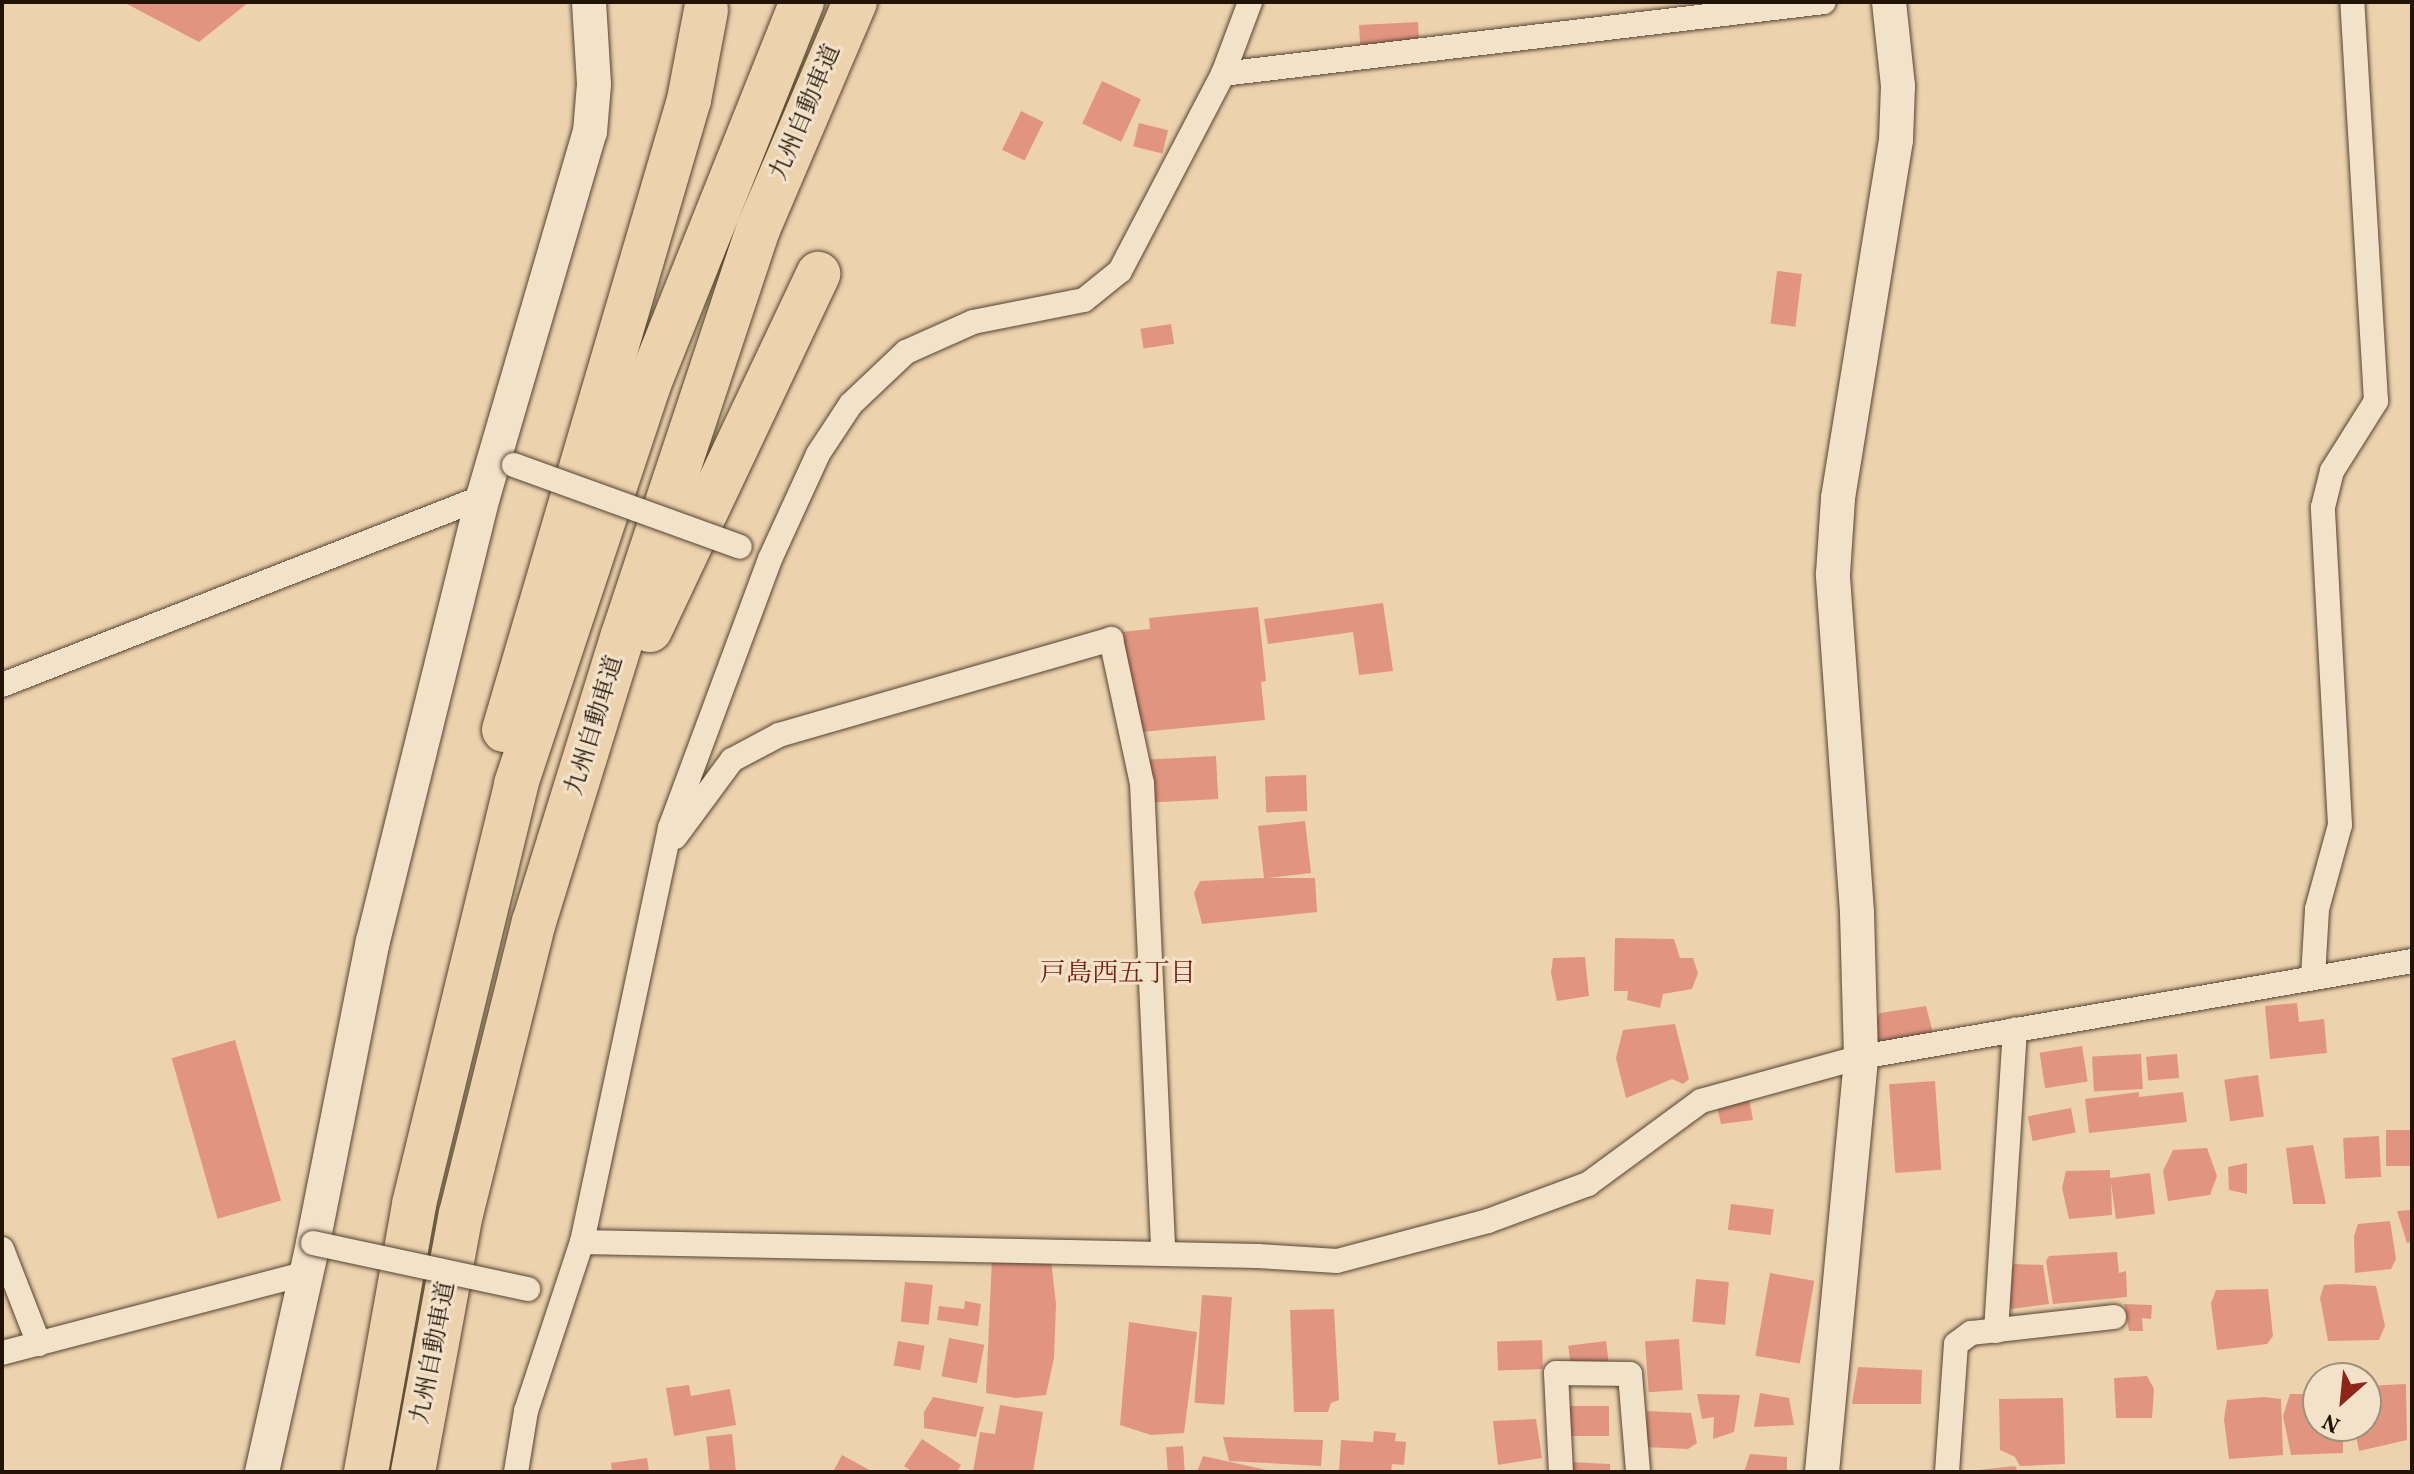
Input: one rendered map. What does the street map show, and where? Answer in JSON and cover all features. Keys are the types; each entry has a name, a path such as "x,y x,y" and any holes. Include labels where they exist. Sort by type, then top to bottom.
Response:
{"highway":[{"name":"九州自動車道","path":"366,1472 414,1204 516,784 649,384 802,2"},
{"name":"九州自動車道","path":"413,1472 461,1214 534,922 623,635 759,227 855,2"},
{"path":"414,1204 491,776 689,100 706,10"},
{"path":"584,768 818,274"}],"street":[{"path":"262,1472 373,941 483,497 504,462 590,132 594,84 589,2"},
{"path":"516,1472 526,1411 566,1298 582,1242 670,828 770,559 826,441 851,404 906,352 973,322 1084,300 1120,271 1223,74 1250,2"},
{"path":"1223,74 1824,2"},
{"path":"1822,1472 1861,1057 1857,912 1833,574 1838,498 1896,140 1898,86 1889,2"},
{"path":"2313,977 2317,909 2340,825 2323,507 2332,471 2376,401 2352,2"},
{"path":"504,462 770,559"},
{"path":"2,685 483,497"},
{"path":"665,851 732,760 779,735 1111,639 1142,783 1163,1254"},
{"path":"582,1242 1163,1254 1337,1261 1488,1221 1588,1184 1701,1101 1861,1057 2412,961"},
{"path":"1996,1331 2015,1030"},
{"path":"2,1249 39,1344"},
{"path":"2,1353 309,1258 528,1289 566,1298"},
{"path":"1947,1472 1956,1344 1971,1333 2114,1317"},
{"path":"1561,1472 1556,1373 1630,1374 1638,1472"}],"building":[{"path":"249,2 199,42 127,4"},
{"path":"1418,22 1419,43 1360,46 1359,25"},
{"path":"1102,81 1141,99 1121,142 1082,124"},
{"path":"1021,111 1043,122 1025,161 1002,150"},
{"path":"1139,123 1168,130 1162,154 1133,146"},
{"path":"1777,271 1802,274 1795,327 1771,324"},
{"path":"1171,324 1174,344 1144,349 1140,329"},
{"path":"1383,603 1393,671 1359,675 1353,632 1268,644 1264,619"},
{"path":"1258,607 1266,681 1261,682 1265,720 1131,733 1121,632 1150,629 1149,618"},
{"path":"1216,756 1218,799 1151,802 1149,760"},
{"path":"1306,775 1307,811 1266,812 1265,776"},
{"path":"1305,821 1311,873 1268,878 1315,878 1317,912 1202,924 1194,893 1200,881 1264,878 1258,826"},
{"path":"1615,938 1674,939 1680,958 1693,958 1698,973 1692,989 1663,994 1660,1008 1627,1000 1628,991 1614,991"},
{"path":"1585,957 1589,996 1557,1001 1551,973 1553,958"},
{"path":"2297,1003 2299,1022 2324,1019 2327,1053 2270,1059 2265,1006"},
{"path":"1926,1006 1934,1037 1878,1047 1877,1020 1880,1013"},
{"path":"1675,1024 1689,1079 1683,1084 1672,1079 1626,1098 1616,1058 1623,1030"},
{"path":"235,1040 281,1201 218,1219 172,1058"},
{"path":"2082,1046 2088,1082 2045,1088 2040,1053"},
{"path":"2141,1054 2143,1089 2094,1092 2092,1057"},
{"path":"2177,1054 2179,1078 2148,1081 2146,1057"},
{"path":"2258,1075 2264,1117 2230,1121 2224,1080"},
{"path":"1935,1081 1941,1170 1895,1173 1889,1084"},
{"path":"2139,1092 2139,1097 2183,1092 2187,1122 2089,1133 2085,1099"},
{"path":"1749,1099 1753,1120 1721,1124 1716,1102"},
{"path":"2071,1108 2076,1133 2033,1141 2028,1116"},
{"path":"2386,1130 2412,1130 2412,1166 2386,1166"},
{"path":"2379,1136 2381,1177 2345,1179 2343,1138"},
{"path":"2313,1145 2326,1204 2293,1204 2286,1148"},
{"path":"2207,1148 2217,1176 2210,1195 2168,1201 2163,1171 2173,1150"},
{"path":"2247,1163 2247,1194 2229,1190 2228,1167"},
{"path":"2110,1170 2110,1178 2150,1173 2155,1214 2116,1219 2111,1183 2112,1215 2069,1219 2062,1188 2066,1171"},
{"path":"1731,1204 1774,1209 1771,1235 1728,1230"},
{"path":"2412,1210 2412,1242 2407,1243 2397,1211"},
{"path":"2390,1221 2396,1259 2391,1269 2355,1273 2354,1236 2358,1224"},
{"path":"2117,1252 2119,1273 2126,1271 2127,1297 2053,1304 2046,1261 2049,1256"},
{"path":"992,1258 1051,1260 1056,1304 1054,1358 1046,1395 1016,1398 986,1393"},
{"path":"2014,1264 2043,1265 2049,1304 2011,1309 2004,1280"},
{"path":"1770,1273 1814,1281 1800,1364 1755,1356"},
{"path":"1696,1279 1729,1282 1725,1325 1692,1322"},
{"path":"905,1282 933,1285 929,1325 901,1322"},
{"path":"2324,1285 2376,1286 2385,1326 2379,1340 2328,1341 2320,1298"},
{"path":"2268,1289 2273,1336 2267,1344 2217,1350 2211,1303 2216,1290"},
{"path":"1202,1295 1232,1297 1224,1405 1194,1403"},
{"path":"965,1301 981,1304 978,1326 937,1320 939,1306 964,1309"},
{"path":"2124,1304 2152,1305 2151,1319 2142,1318 2143,1331 2129,1331"},
{"path":"1334,1309 1339,1400 1331,1403 1328,1412 1294,1412 1290,1310"},
{"path":"1129,1322 1197,1332 1184,1433 1151,1435 1120,1425"},
{"path":"949,1338 984,1345 977,1383 942,1376"},
{"path":"1679,1339 1683,1390 1649,1392 1645,1341"},
{"path":"1542,1340 1543,1369 1498,1371 1497,1342"},
{"path":"898,1341 925,1346 920,1370 894,1366"},
{"path":"1606,1341 1609,1364 1571,1368 1568,1346"},
{"path":"1858,1367 1922,1370 1921,1404 1852,1404"},
{"path":"2147,1376 2154,1389 2152,1418 2116,1418 2114,1378"},
{"path":"2406,1384 2407,1440 2359,1451 2357,1442 2382,1442 2382,1385"},
{"path":"689,1385 691,1396 730,1389 736,1425 674,1436 666,1388"},
{"path":"1760,1393 1789,1398 1794,1425 1754,1427"},
{"path":"1697,1394 1740,1395 1734,1432 1713,1439 1714,1417 1702,1419"},
{"path":"2290,1394 2302,1394 2302,1442 2343,1442 2343,1453 2291,1455 2283,1416"},
{"path":"933,1397 984,1407 976,1437 924,1428 924,1412"},
{"path":"2063,1398 2065,1464 2020,1466 2015,1457 2000,1450 1999,1399"},
{"path":"2281,1399 2283,1455 2229,1459 2224,1419 2227,1400"},
{"path":"1000,1405 1043,1412 1033,1472 973,1472 980,1432 995,1434"},
{"path":"1565,1406 1609,1406 1609,1436 1565,1436"},
{"path":"1647,1411 1691,1413 1697,1443 1688,1449 1645,1447"},
{"path":"1536,1419 1542,1458 1498,1465 1493,1421"},
{"path":"1374,1431 1396,1433 1395,1441 1406,1442 1404,1465 1392,1464 1391,1472 1339,1472 1341,1440 1373,1442"},
{"path":"732,1434 736,1471 710,1472 706,1437"},
{"path":"1223,1437 1323,1440 1321,1466 1229,1461"},
{"path":"922,1439 961,1465 957,1472 913,1472 904,1466"},
{"path":"1183,1446 1185,1472 1168,1472 1166,1447"},
{"path":"1750,1454 1787,1457 1787,1472 1744,1472"},
{"path":"842,1455 873,1472 833,1472"},
{"path":"1203,1456 1271,1471 1271,1472 1197,1472"},
{"path":"647,1458 649,1472 612,1472 611,1463"},
{"path":"1569,1462 1610,1464 1610,1472 1569,1472"},
{"path":"2015,1466 2018,1472 1979,1472 1979,1470"}],"district":[{"name":"戸島西五丁目","path":"1118,975"}]}
